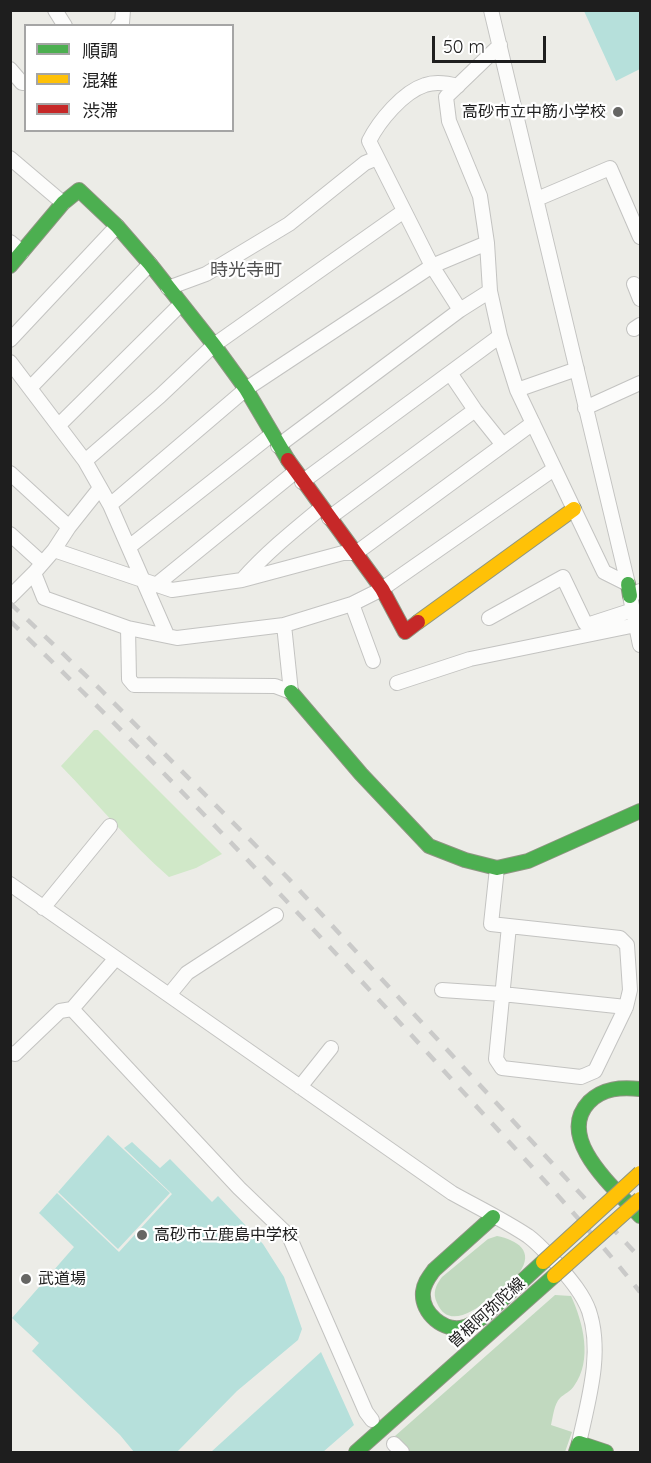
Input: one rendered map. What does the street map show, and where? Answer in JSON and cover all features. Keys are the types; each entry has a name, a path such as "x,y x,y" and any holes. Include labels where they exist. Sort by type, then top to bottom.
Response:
{"street":[{"path":"55,10 64,24"},
{"path":"491,10 585,408 633,595 640,645"},
{"path":"500,45 446,97 449,121 480,196 487,243 490,291 500,336 517,390 604,572 633,595"},
{"path":"10,69 24,83"},
{"path":"458,86 443,82 425,85 397,104 376,126 369,141 432,266 460,310"},
{"path":"10,158 63,204"},
{"path":"168,288 206,274 289,224 365,163 377,158"},
{"path":"537,199 610,168 640,237"},
{"path":"10,266 63,204 79,190 117,226 214,345 246,390 298,477 382,589 405,632 574,509"},
{"path":"85,461 160,396 214,345 404,211"},
{"path":"10,340 117,226"},
{"path":"10,242 22,252"},
{"path":"110,505 246,390 432,266 487,243"},
{"path":"31,387 150,264"},
{"path":"634,284 640,299"},
{"path":"129,548 274,440 490,291"},
{"path":"59,424 181,304"},
{"path":"149,583 500,336"},
{"path":"10,362 85,461 149,583 167,635"},
{"path":"517,390 576,369"},
{"path":"450,373 475,410 503,445"},
{"path":"585,408 640,383"},
{"path":"242,580 279,542 475,410"},
{"path":"54,550 171,590 242,580 343,553 356,553 533,423"},
{"path":"10,534 37,568 44,598 128,628 177,638 284,625 352,604 382,589 554,469"},
{"path":"10,473 69,527"},
{"path":"10,597 54,550 100,488"},
{"path":"489,618 563,577 585,622 590,624 633,595"},
{"path":"352,604 374,662"},
{"path":"284,625 291,692"},
{"path":"397,683 470,659 636,625"},
{"path":"128,628 129,679 134,685 275,686 291,692 361,774 429,846 465,860 497,868 528,861 640,811"},
{"path":"44,908 110,825"},
{"path":"497,868 491,924 620,938 627,945 630,990 626,1007 595,1071 581,1077 502,1068 496,1059 509,926"},
{"path":"10,884 452,1193 531,1238 543,1249 569,1278 589,1310 593,1371 578,1448 606,1452"},
{"path":"169,995 187,974 276,915"},
{"path":"10,1053 15,1054 60,1011 72,1009 116,958"},
{"path":"442,990 626,1007"},
{"path":"72,1009 239,1188 289,1236 366,1412 372,1420"},
{"path":"300,1087 331,1048"},
{"path":"640,1089 618,1086 597,1094 583,1109 578,1130 582,1148 594,1166 640,1216"},
{"path":"493,1216 427,1279 424,1287 424,1303 434,1319 451,1328 471,1325 482,1318 640,1173"},
{"path":"624,1198 640,1183"},
{"name":"曽根阿弥陀線","path":"356,1452 640,1199"}],"green space":[{"path":"94,730 98,730 222,854 196,868 169,877 127,837 61,766"},
{"path":"497,1236 511,1240 522,1248 525,1258 519,1273 478,1308 454,1316 444,1313 435,1296 435,1289 442,1277 488,1239"},
{"path":"555,1295 571,1296 582,1329 585,1353 580,1376 573,1388 558,1401 551,1425 572,1432 565,1452 409,1452 395,1436"}],"shaded area":[{"path":"584,11 640,11 640,69 616,81"},
{"path":"108,1135 170,1193 118,1249 58,1192"},
{"path":"132,1142 160,1168 170,1159 212,1202 218,1196 263,1244 284,1277 302,1329 298,1340 237,1391 177,1452 134,1452 120,1435 32,1351 39,1343 12,1318 74,1247 39,1213 57,1193 119,1252 172,1194 124,1148"},
{"path":"321,1352 354,1425 323,1452 211,1452"}],"railway":[{"path":"10,603 100,689 288,878 640,1258"},
{"path":"10,621 169,779 323,940 562,1200 640,1292"}],"traffic: fast":[{"path":"10,266 63,203 79,190 117,226 214,345 246,389 288,460"},
{"path":"628,584 630,596"},
{"path":"291,692 361,774 429,846 465,860 497,868 528,861 640,811"},
{"path":"640,1089 626,1088 606,1091 594,1097 580,1116 579,1132 593,1163 640,1216"},
{"path":"493,1217 434,1270 427,1280 423,1300 435,1320 457,1328 472,1324 482,1318 543,1262"},
{"path":"356,1452 554,1276"},
{"path":"576,1452 579,1443 606,1452"}],"traffic: slow":[{"path":"418,622 574,509"},
{"path":"543,1262 640,1173"},
{"path":"554,1276 640,1199"}],"traffic: jam":[{"path":"288,460 382,589 405,632 418,622"}],"place":[{"name":"高砂市立中筋小学校","path":"618,112"},
{"name":"高砂市立鹿島中学校","path":"142,1235"},
{"name":"武道場","path":"26,1279"}],"district":[{"name":"時光寺町","path":"246,271"}]}
